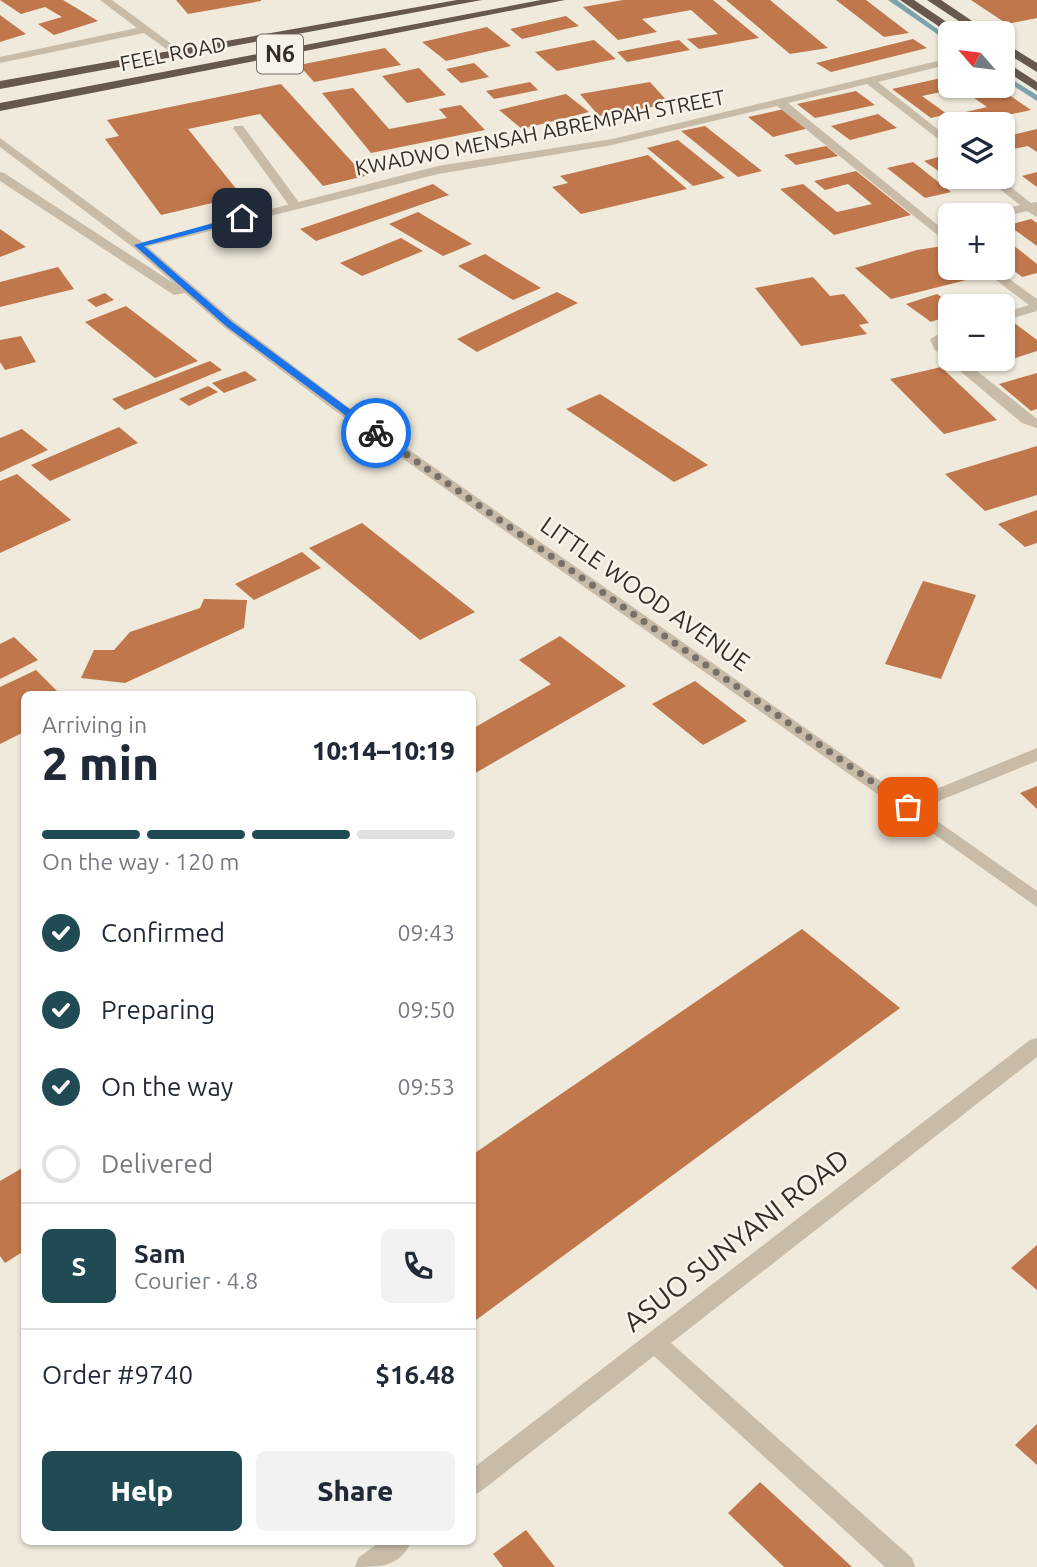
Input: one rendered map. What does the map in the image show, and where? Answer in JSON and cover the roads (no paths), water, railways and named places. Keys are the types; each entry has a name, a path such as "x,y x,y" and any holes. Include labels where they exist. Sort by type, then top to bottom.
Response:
{"highway":[{"name":"FEEL ROAD","path":"0,85 476,0"},
{"name":"FEEL ROAD","path":"0,107 559,0"},
{"path":"906,0 938,21"},
{"path":"933,0 965,21"},
{"path":"1015,54 1037,68"},
{"path":"1015,72 1037,87"}],"street":[{"path":"105,0 180,54"},
{"path":"0,60 146,29"},
{"name":"KWADWO MENSAH ABREMPAH STREET","path":"138,245 438,170 600,144 938,64"},
{"path":"869,80 938,135"},
{"path":"781,103 938,232"},
{"path":"239,128 294,204"},
{"name":"LITTLE WOOD AVENUE","path":"0,141 138,245 229,324 339,407 1037,900"},
{"name":"LITTLE WOOD AVENUE","path":"0,176 229,324"},
{"path":"1008,189 1034,208"},
{"path":"1015,211 1034,208"},
{"path":"1002,280 1037,306"},
{"path":"1015,313 1037,306"},
{"path":"969,371 1027,420 1037,424"},
{"path":"908,807 1037,754"},
{"name":"ASUO SUNYANI ROAD","path":"476,1481 1037,1046"},
{"path":"653,1341 904,1567"},
{"path":"367,1567 395,1545"}],"waterway":[{"path":"892,0 938,33"},
{"path":"1015,84 1037,99"}]}
